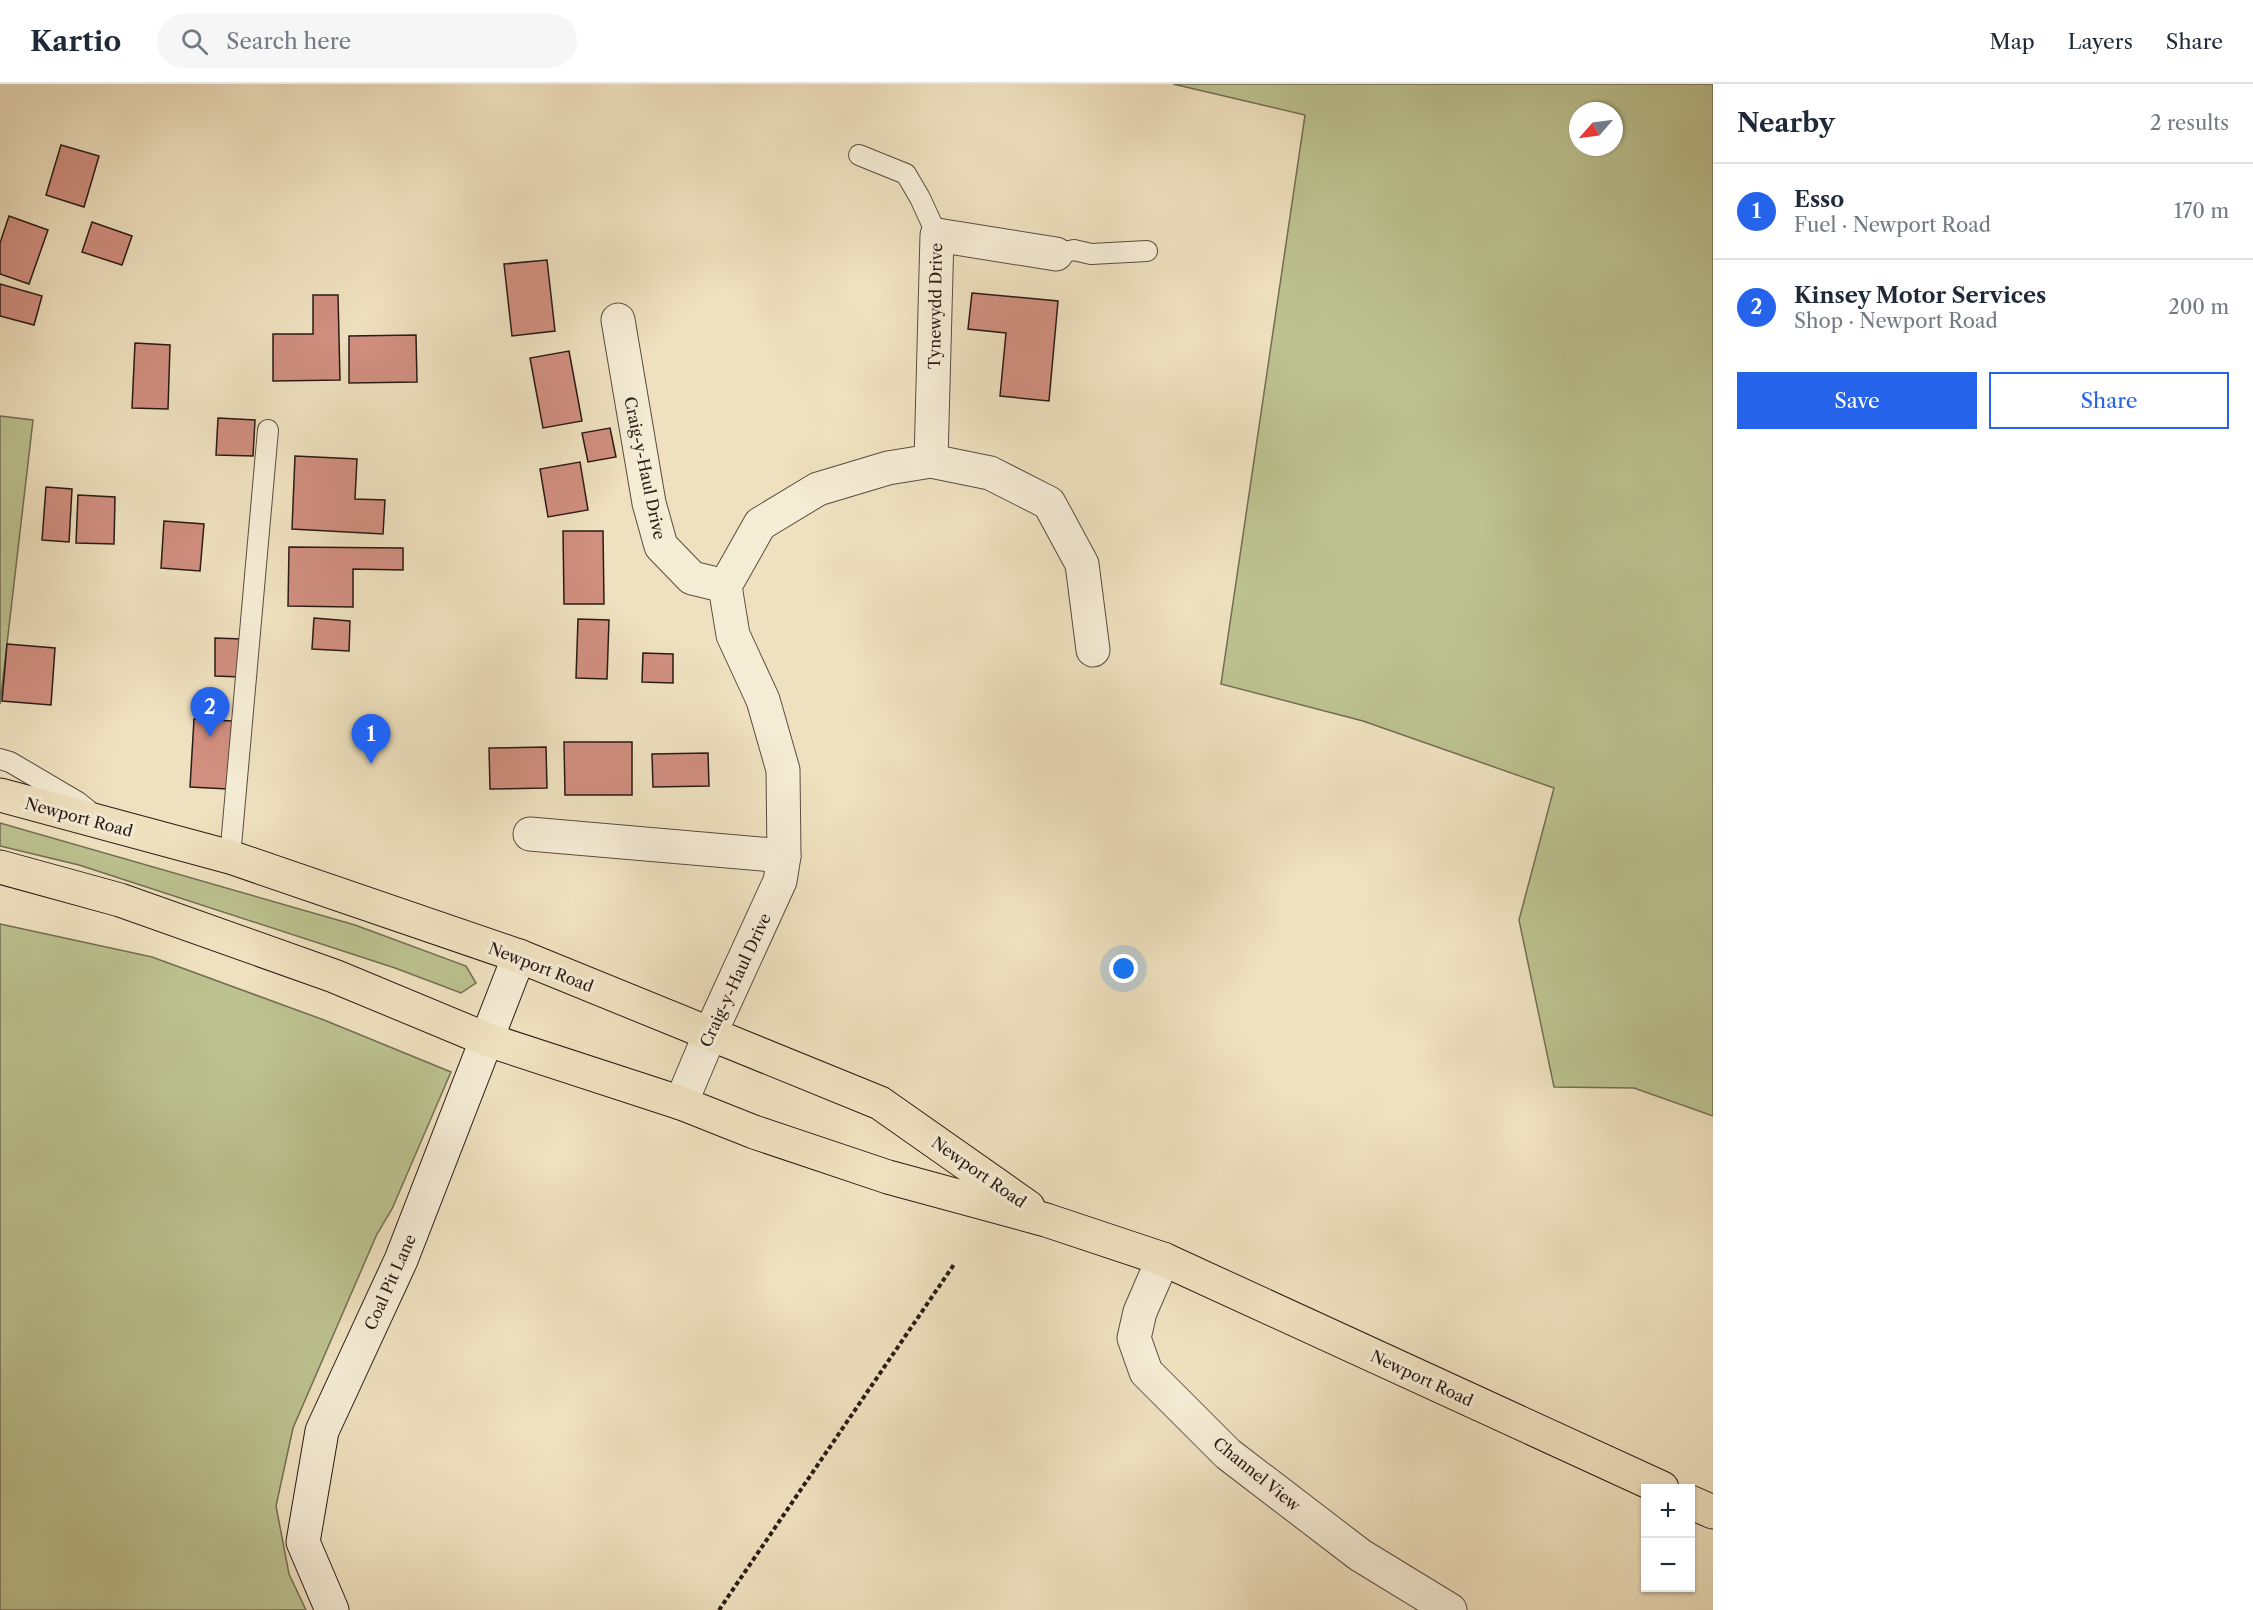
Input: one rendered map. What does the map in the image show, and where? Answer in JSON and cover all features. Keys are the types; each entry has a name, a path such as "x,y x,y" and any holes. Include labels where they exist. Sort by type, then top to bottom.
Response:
{"main road":[{"name":"Newport Road","path":"0,795 230,857 519,956 880,1102 1046,1220"},
{"name":"Newport Road","path":"0,867 132,904 334,976 488,1040 681,1103 754,1132 888,1177 1046,1220 1163,1259 1653,1484"},
{"path":"1695,1504 1713,1512"}],"street":[{"name":"Tynewydd Drive","path":"931,462 937,235 1056,254"},
{"name":"Craig-y-Haul Drive","path":"618,320 649,503 661,546 692,578 725,586 733,635 763,700 783,770 784,856 780,881 681,1103"},
{"path":"725,586 760,524 818,489 888,468 931,462 990,473 1049,503 1082,564 1094,650"},
{"path":"530,834 784,856"},
{"name":"Coal Pit Lane","path":"332,1610 303,1542 322,1431 401,1260 519,956"},
{"name":"Channel View","path":"1163,1259 1140,1312 1134,1338 1146,1372 1228,1454 1360,1555 1450,1610"}],"lane":[{"path":"859,155 906,174 937,235"},
{"path":"1056,254 1074,250 1090,254 1147,252"},
{"path":"230,857 268,430"},
{"path":"0,759 10,762 78,802 103,823"}],"path":[{"path":"719,1610 955,1263"}],"green space":[{"path":"1173,84 1713,84 1713,1116 1634,1088 1554,1087 1519,920 1554,788 1363,721 1221,684 1305,115"},
{"path":"0,416 33,420 0,704"},
{"path":"0,823 355,925 466,966 476,983 461,993 395,968 79,865 0,846"},
{"path":"0,924 152,957 324,1020 451,1072 392,1209 377,1234 293,1428 276,1506 289,1574 306,1610 0,1610"}],"building":[{"path":"61,145 99,156 84,207 46,195"},
{"path":"9,216 48,230 29,284 0,274 0,243"},
{"path":"92,222 132,236 122,265 82,252"},
{"path":"547,260 555,331 512,336 504,264"},
{"path":"0,284 42,296 34,325 0,316"},
{"path":"972,293 1058,301 1049,401 1000,396 1006,333 968,329"},
{"path":"313,295 338,295 340,380 273,381 273,334 313,334"},
{"path":"416,335 417,382 349,383 349,336"},
{"path":"135,343 170,345 168,409 132,408"},
{"path":"569,351 582,421 543,428 530,358"},
{"path":"218,418 255,420 253,456 216,455"},
{"path":"610,428 616,457 588,462 582,433"},
{"path":"295,456 357,459 355,499 385,500 383,534 292,529"},
{"path":"580,462 588,510 548,517 540,469"},
{"path":"46,487 72,489 69,542 42,540"},
{"path":"78,495 115,497 114,544 76,543"},
{"path":"164,521 204,524 200,571 161,568"},
{"path":"563,531 603,531 604,604 564,604"},
{"path":"289,547 403,548 403,570 353,569 353,607 288,606"},
{"path":"314,618 350,621 349,651 312,649"},
{"path":"578,619 609,620 607,679 576,678"},
{"path":"215,638 242,639 241,677 215,676"},
{"path":"7,644 55,648 51,705 2,701"},
{"path":"643,653 673,654 673,683 642,682"},
{"path":"194,719 232,721 228,789 190,787"},
{"path":"564,742 632,742 632,795 565,795"},
{"path":"546,747 547,788 490,789 489,748"},
{"path":"708,753 709,786 653,787 652,754"}],"place":[{"name":"Kinsey Motor Services","path":"210,737"},
{"name":"Esso","path":"371,764"}]}
